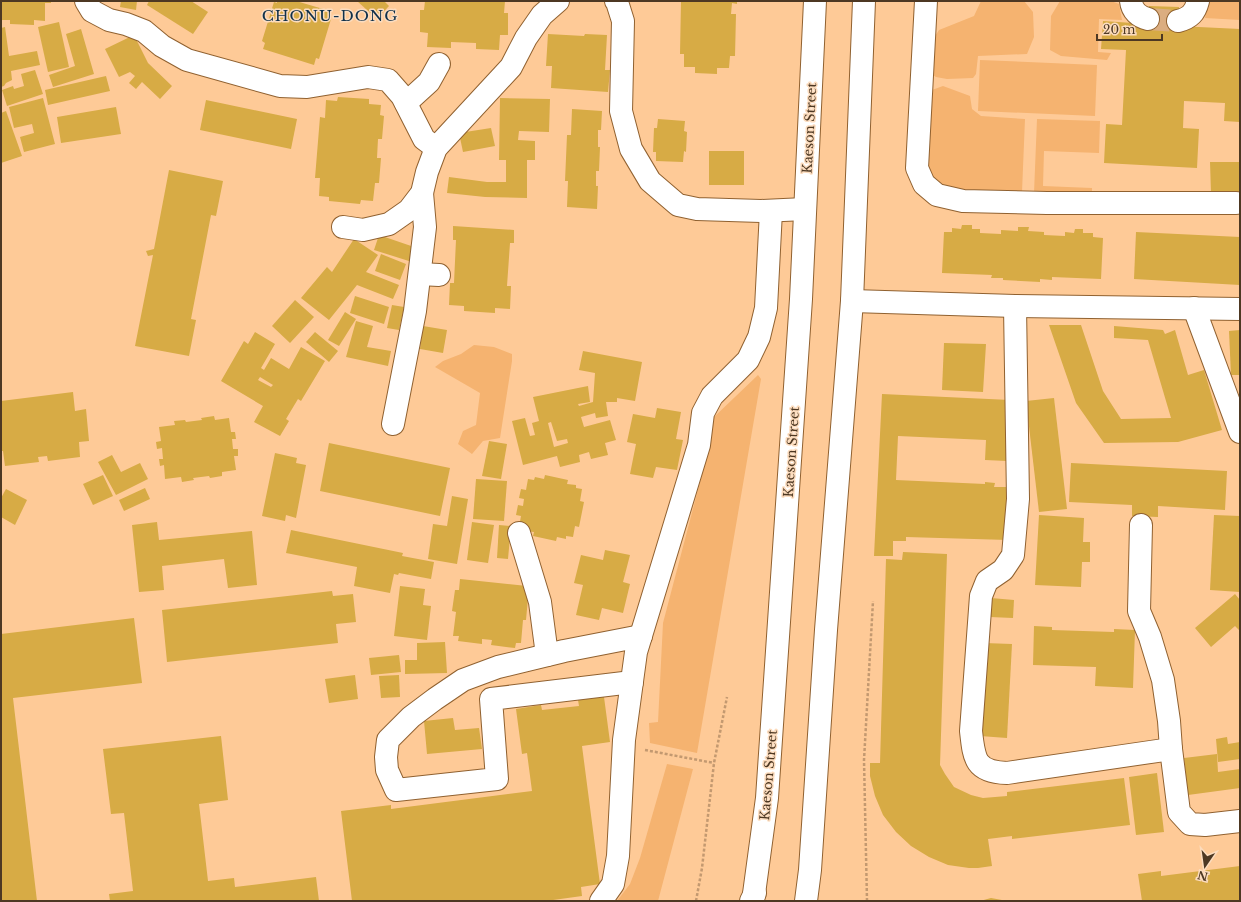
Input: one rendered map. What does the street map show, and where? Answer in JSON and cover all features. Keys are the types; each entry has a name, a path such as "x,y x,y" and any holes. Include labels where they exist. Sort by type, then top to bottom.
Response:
{"street":[{"path":"86,1 92,11 109,20 126,24 144,31 162,46 187,60 280,86 307,87 368,77 388,80 402,96 424,139 436,148"},
{"path":"393,424 415,311 429,275 422,193 427,172 436,148 511,67 526,38 542,15 558,1"},
{"path":"616,1 623,21 621,111 631,149 650,181 678,205 697,209 771,211 805,209"},
{"name":"Kaeson Street","path":"753,898 767,798 798,346 815,1"},
{"path":"806,901 810,870 826,630 852,301 864,1"},
{"path":"926,1 917,168 924,184 937,194 963,201 1047,203 1236,203"},
{"path":"1131,1 1135,13 1148,19"},
{"path":"1178,21 1192,15 1198,1"},
{"path":"406,103 429,82 439,64"},
{"path":"343,227 363,230 389,224 409,210 422,193"},
{"path":"601,901 613,884 618,856 624,740 636,652 699,445 703,413 712,396 748,360 759,337 766,308 771,211"},
{"path":"852,301 1015,306 1240,309"},
{"path":"1015,306 1018,499 1013,555 1002,570 987,581 981,596 971,731 973,750 978,763 993,772 1007,773 1171,749"},
{"path":"1194,308 1240,432"},
{"path":"1141,525 1139,611 1150,637 1163,680 1179,812 1190,824 1205,825 1240,820"},
{"path":"519,533 540,602 547,655"},
{"path":"632,682 491,699 497,779 396,790 387,770 386,756 388,740 411,718 463,680 498,667 547,655 641,636"}],"path":[{"path":"868,901 864,760 873,601"},
{"path":"697,901 714,763 727,697"},
{"path":"641,750 714,763"}],"shaded area":[{"path":"981,1 1024,1 1033,12 1034,37 1027,54 978,56 976,74 973,78 947,79 936,77 927,71 930,44 939,30 974,16"},
{"path":"1060,1 1111,1 1119,4 1122,20 1099,19 1098,52 1111,53 1107,60 1061,56 1050,50 1051,16"},
{"path":"1209,1 1240,1 1240,20 1205,18"},
{"path":"980,60 1097,65 1095,116 978,111"},
{"path":"943,86 970,96 972,109 981,116 1025,119 1022,192 958,189 943,184 930,177 925,164 932,90"},
{"path":"1037,119 1100,121 1099,153 1044,151 1043,186 1092,188 1092,195 1034,193"},
{"path":"474,345 494,347 512,354 512,361 500,438 483,441 472,454 458,444 463,431 476,425 480,393 435,367 443,361 461,354"},
{"path":"758,375 761,379 697,753 650,743 649,723 658,722 663,623 710,444 713,418"},
{"path":"667,764 693,769 658,901 617,901 630,884 640,858"}],"building":[{"path":"1,1 51,1 51,3 45,3 45,21 34,20 34,25 10,24 10,20 1,20"},
{"path":"121,1 137,1 136,10 120,7"},
{"path":"149,1 191,1 208,12 193,34 147,5"},
{"path":"277,1 296,1 330,11 328,18 331,19 319,59 316,58 314,65 263,49 265,43 262,41 274,2 277,3"},
{"path":"357,1 384,1 389,6 377,19"},
{"path":"425,1 505,1 504,13 508,13 508,35 500,35 499,50 476,49 476,43 451,42 451,48 427,47 428,33 420,32 420,10 424,10"},
{"path":"681,1 737,1 737,4 732,3 731,14 736,14 735,56 730,56 729,68 717,68 717,74 695,73 695,67 684,67 684,54 680,54"},
{"path":"1149,6 1179,7 1178,26 1240,29 1240,122 1224,121 1225,103 1184,101 1183,128 1199,129 1197,168 1104,163 1106,124 1122,125 1126,50 1101,49 1103,21 1148,24"},
{"path":"59,22 69,67 48,72 38,27"},
{"path":"5,27 9,56 37,51 40,65 11,71 12,80 1,87 1,28"},
{"path":"81,29 94,74 53,87 49,75 75,66 66,34"},
{"path":"548,34 584,36 585,34 607,35 605,70 610,70 608,92 551,88 552,66 546,66"},
{"path":"134,35 148,63 172,86 160,99 142,82 136,89 129,83 135,76 130,72 119,77 105,49"},
{"path":"35,70 43,94 7,106 2,90 13,86 14,89 24,86 21,74"},
{"path":"106,76 110,91 48,105 45,90"},
{"path":"338,97 369,99 369,104 381,105 380,115 384,116 382,139 378,139 377,158 381,158 379,183 375,183 373,201 361,200 360,204 329,201 329,197 319,196 320,178 315,178 320,117 325,118 326,100 337,101"},
{"path":"43,98 55,144 24,152 20,137 34,133 32,124 14,128 9,107"},
{"path":"500,98 550,99 549,132 519,131 518,140 535,141 535,160 527,160 527,198 485,197 447,193 449,177 487,182 506,182 506,160 499,160"},
{"path":"206,100 297,119 291,149 200,130"},
{"path":"116,107 121,134 61,143 57,117"},
{"path":"572,109 602,111 601,130 598,130 598,147 600,147 599,171 596,171 596,186 598,186 597,209 567,207 568,181 565,181 567,135 571,135"},
{"path":"6,111 22,156 1,163 1,113"},
{"path":"658,119 685,121 684,131 687,132 686,152 684,151 683,162 656,161 656,152 653,152 654,128 657,128"},
{"path":"491,128 495,146 463,152 459,133"},
{"path":"709,151 744,151 744,185 709,185"},
{"path":"1210,162 1240,162 1240,193 1211,193"},
{"path":"169,170 223,181 216,216 211,215 191,319 196,320 189,356 135,346 153,255 148,256 146,251 154,249"},
{"path":"962,225 972,225 972,229 980,229 980,233 1001,234 1001,230 1018,231 1018,227 1029,227 1028,231 1044,232 1044,235 1065,236 1065,232 1074,233 1075,229 1083,229 1083,233 1093,233 1093,237 1103,238 1101,279 1052,277 1052,280 1040,279 1040,282 1003,280 1003,278 991,278 992,275 942,273 944,232 952,232 952,228 961,229"},
{"path":"453,226 514,230 514,243 510,243 507,286 511,286 510,309 495,308 495,313 464,311 464,306 449,305 450,283 454,283 456,240 453,240"},
{"path":"1136,232 1240,237 1240,285 1134,279"},
{"path":"379,235 417,248 412,262 374,250"},
{"path":"354,239 378,255 366,272 399,285 393,299 357,285 329,320 301,298 327,267 332,272"},
{"path":"381,254 406,264 400,280 375,271"},
{"path":"355,296 389,307 384,324 350,313"},
{"path":"295,300 314,317 290,343 272,326"},
{"path":"392,305 404,307 399,330 387,328"},
{"path":"345,312 356,319 339,346 328,340"},
{"path":"356,321 373,326 367,347 391,351 388,366 346,357"},
{"path":"1049,325 1081,325 1103,391 1121,419 1171,418 1148,340 1114,338 1114,326 1163,330 1165,334 1175,330 1188,375 1204,370 1222,430 1178,442 1104,443 1076,403"},
{"path":"423,326 447,330 443,353 420,349"},
{"path":"1240,330 1240,375 1231,375 1229,331"},
{"path":"255,332 275,344 261,368 264,370 271,358 289,369 301,347 325,361 301,401 298,399 286,419 289,421 280,436 254,422 263,406 221,381 244,341 248,344","holes":["260,377 273,385 271,387 258,380"]},
{"path":"315,332 338,351 329,362 306,342"},
{"path":"944,343 986,344 983,392 942,390"},
{"path":"583,351 642,362 635,401 617,398 617,402 606,402 608,416 596,418 595,413 581,417 584,427 610,420 616,440 605,443 608,455 591,459 589,452 579,455 580,462 560,467 557,456 523,465 512,421 525,418 530,436 535,435 532,423 539,421 533,397 588,386 590,402 578,404 579,406 593,402 595,373 579,370","holes":["551,422 557,441 567,439 568,443 554,447 548,423"]},
{"path":"73,392 75,411 86,409 89,441 79,442 80,457 48,461 47,456 38,457 39,462 5,466 3,451 1,451 1,401"},
{"path":"882,394 1010,400 1007,461 985,460 986,440 898,436 896,480 985,484 985,482 995,483 994,487 1010,487 1008,540 906,537 906,541 893,541 893,556 874,556"},
{"path":"1054,398 1067,509 1039,512 1026,401"},
{"path":"657,408 681,412 676,439 683,440 677,470 656,467 653,478 630,474 636,444 627,442 633,414 655,418"},
{"path":"214,416 215,420 229,418 231,432 235,432 236,439 232,439 233,449 238,449 238,456 234,456 236,470 222,472 222,476 193,478 194,480 182,482 181,477 165,479 164,465 160,466 159,459 163,459 162,448 157,449 156,442 161,441 159,427 175,425 174,421 185,420 186,422 202,420 201,418"},
{"path":"489,441 507,444 501,479 482,476"},
{"path":"329,443 450,468 440,516 320,491"},
{"path":"275,453 297,458 296,463 306,465 296,518 286,515 285,521 262,516"},
{"path":"112,455 121,472 140,463 148,479 116,495 98,462"},
{"path":"1071,463 1227,471 1225,510 1158,506 1158,517 1132,516 1132,505 1069,502"},
{"path":"103,475 113,496 93,505 83,484"},
{"path":"545,475 568,480 567,484 576,485 576,488 582,489 580,501 584,502 579,527 575,526 573,537 566,536 566,539 557,537 556,541 533,536 534,532 525,531 519,527 521,516 516,515 518,505 523,506 524,499 519,498 521,489 526,490 528,479 534,480 535,477 544,479"},
{"path":"476,479 507,481 504,521 473,519"},
{"path":"145,488 150,499 124,511 119,500"},
{"path":"6,489 27,500 15,525 1,517 1,498"},
{"path":"452,496 468,499 457,564 428,559 433,524 447,526"},
{"path":"1039,515 1084,518 1083,542 1090,542 1090,562 1082,562 1081,587 1035,585"},
{"path":"1214,515 1240,516 1240,592 1210,590"},
{"path":"157,522 159,540 252,531 257,585 228,588 224,559 162,566 164,590 139,592 132,525"},
{"path":"472,522 494,525 488,563 467,560"},
{"path":"499,525 511,526 508,559 497,558"},
{"path":"291,530 403,553 402,556 434,562 431,579 399,573 398,575 394,574 390,593 354,586 357,567 286,553"},
{"path":"605,550 630,555 623,582 630,584 623,613 602,608 599,620 576,615 583,585 574,583 581,555 603,560"},
{"path":"903,552 947,554 940,765 954,787 971,795 983,798 1007,796 1007,792 1124,778 1130,825 1012,839 1012,836 988,839 992,866 978,868 948,865 929,857 911,846 896,832 883,815 875,796 870,776 870,763 880,763 886,559 902,560"},
{"path":"460,579 527,586 526,598 528,598 526,620 523,620 521,643 516,643 515,648 491,645 492,640 482,639 482,644 458,641 459,636 453,636 456,612 452,611 455,590 459,590"},
{"path":"400,586 425,589 423,605 431,606 427,640 394,636"},
{"path":"332,591 333,596 353,594 356,622 336,624 338,643 167,662 162,610"},
{"path":"1235,594 1240,600 1240,631 1235,626 1211,647 1195,628"},
{"path":"991,598 1014,600 1013,618 990,617"},
{"path":"134,618 142,683 13,698 37,901 1,901 1,634"},
{"path":"1034,626 1052,627 1052,630 1114,632 1114,629 1135,630 1133,688 1095,686 1096,667 1033,665"},
{"path":"445,642 447,673 405,674 405,660 417,660 417,643"},
{"path":"984,643 1012,644 1007,738 980,736"},
{"path":"399,655 401,672 371,675 369,658"},
{"path":"355,675 358,699 329,703 325,679"},
{"path":"399,675 400,697 381,698 379,676"},
{"path":"604,697 610,742 582,746 600,884 581,887 582,896 546,901 352,901 341,811 391,805 391,809 532,791 527,753 522,754 516,709 541,705 542,710 579,706 578,700"},
{"path":"453,718 455,730 479,728 482,749 427,754 424,721"},
{"path":"221,736 228,800 199,804 208,881 234,878 235,887 316,877 319,901 110,901 109,894 133,891 124,813 111,814 103,749"},
{"path":"1227,737 1228,744 1240,742 1240,759 1218,762 1216,739"},
{"path":"1217,754 1218,772 1240,769 1240,788 1188,795 1184,758"},
{"path":"1157,773 1164,832 1136,835 1129,777"},
{"path":"1240,866 1240,901 1142,901 1138,874 1161,871 1161,876"},
{"path":"991,898 1002,901 980,901"}],"tunnel":[{"path":"1148,19 1178,21"}],"district":[{"name":"CHONU-DONG","path":"330,16"}]}
